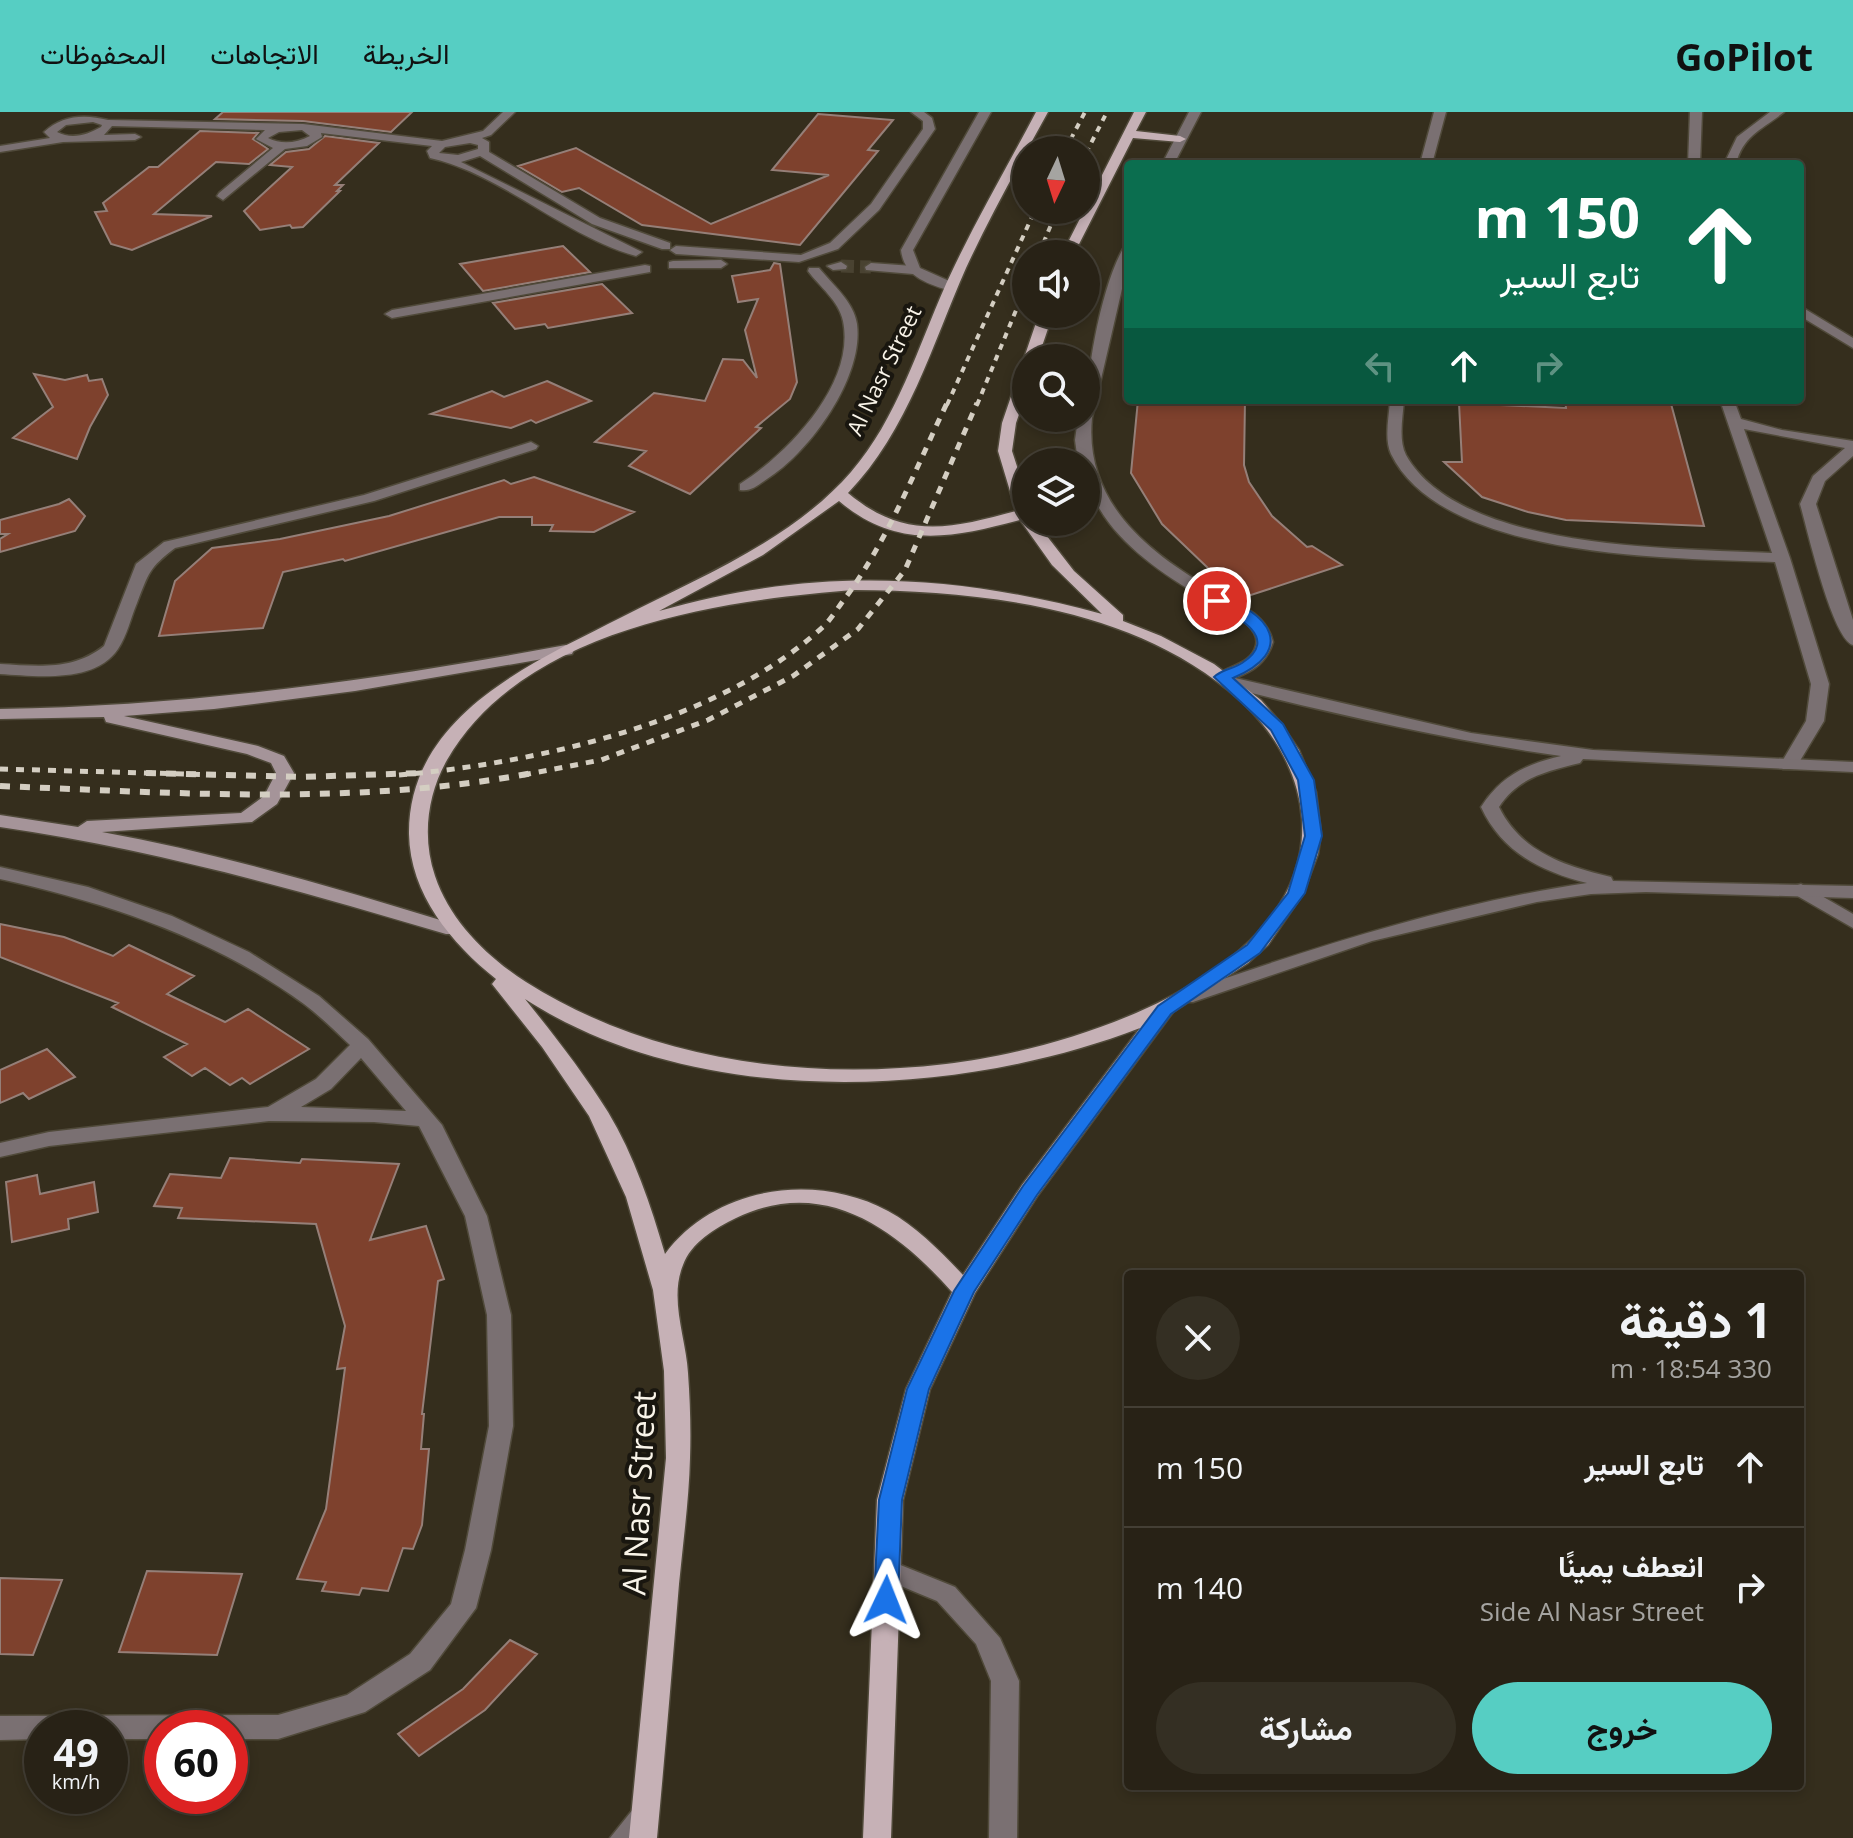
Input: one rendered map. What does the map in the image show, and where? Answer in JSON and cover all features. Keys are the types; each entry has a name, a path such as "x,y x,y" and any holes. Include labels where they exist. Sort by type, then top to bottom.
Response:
{"main road":[{"name":"Al Nasr Street","path":"611,630 730,568 781,537 840,494 876,449 892,421 951,287 1042,112"},
{"path":"1075,240 1140,112"},
{"path":"1127,134 1180,139"},
{"path":"1012,414 1005,451 1012,473"},
{"path":"840,494 870,520 889,528 941,533 1012,520"},
{"path":"1038,536 1049,554 1088,597 1130,628"},
{"path":"863,584 910,584 987,592 1061,606 1130,628 1179,651 1226,679 1277,728 1306,780 1314,836 1296,893 1254,949 1175,1004 1095,1039 1016,1060 931,1072 828,1074 755,1069 673,1054 599,1029 535,999 485,962 453,930 432,895 421,860 418,825 425,791 439,758 462,727 491,698 566,650 611,630 680,608 755,592 863,584"},
{"path":"0,714 90,712 303,694 415,678 566,650"},
{"path":"63,829 245,818 267,805 282,784 285,773 278,760 252,750 90,712"},
{"path":"0,821 63,829 247,870 453,930"},
{"name":"Al Nasr Street","path":"485,962 549,1042 599,1115 637,1197 665,1290 676,1371 678,1458 644,1827"},
{"path":"877,1838 890,1500 918,1389 964,1291 1030,1190 1175,1004"},
{"path":"665,1290 673,1260 693,1234 724,1213 762,1200 804,1196 844,1201 880,1215 934,1258 964,1291"}],"street":[{"path":"0,140 70,121 99,117 299,127 442,144 465,140 490,130 509,112"},
{"path":"799,259 802,270 814,271 834,259 875,207 929,129 928,120 917,112"},
{"path":"951,287 925,278 913,270 907,260 907,250 985,112"},
{"path":"1170,160 1195,112"},
{"path":"1427,160 1440,112"},
{"path":"1694,160 1696,112"},
{"path":"1731,160 1732,149 1746,133 1778,112"},
{"path":"79,139 101,132 99,117"},
{"path":"0,149 64,139 191,135 262,137 270,131 299,127 317,134 306,143"},
{"path":"52,128 51,135 64,139"},
{"path":"439,158 470,157 484,149 493,138 490,130"},
{"path":"262,137 269,144 282,146 342,142 439,158 485,175 599,240 636,252"},
{"path":"465,140 481,141 484,149 596,221 671,248 679,258 673,265"},
{"path":"439,158 433,151 442,144"},
{"path":"223,196 282,146"},
{"path":"645,269 633,262 636,252 645,247 764,260"},
{"path":"1100,354 1119,268 1124,258"},
{"path":"392,314 673,265 834,259"},
{"path":"871,267 913,270"},
{"path":"745,487 781,462 830,400 841,377 848,355 850,323 841,304 814,271"},
{"path":"1804,313 1853,344"},
{"path":"1397,404 1397,451 1407,470 1425,488 1485,520 1523,533 1567,542 1782,558"},
{"path":"1728,404 1782,558 1820,684 1820,703 1815,721 1789,765"},
{"path":"1735,422 1853,447"},
{"path":"0,669 59,671 86,665 105,655 111,648 144,564 170,545 369,498 531,446"},
{"path":"1853,447 1820,475 1811,489 1808,504 1835,597 1853,640"},
{"path":"1100,497 1136,542 1188,582 1251,618 1258,626 1263,634 1263,651 1249,666 1226,679"},
{"path":"1226,679 1456,735 1593,755 1853,767"},
{"path":"1593,755 1551,762 1518,777 1495,797 1490,807 1495,821 1528,853 1552,866 1592,879 1646,886"},
{"path":"0,873 109,901 165,920 229,950 312,1000 361,1044 434,1130 476,1216 499,1315 501,1426 478,1550 463,1608 420,1662 355,1704 278,1727 0,1728"},
{"path":"1175,1004 1366,937 1453,914 1591,888 1646,886 1853,892"},
{"path":"1801,890 1853,922"},
{"path":"269,1114 310,1095 342,1071 361,1044"},
{"path":"0,1150 49,1139 269,1114 374,1115 426,1120"},
{"path":"888,1570 946,1594 987,1638 1005,1681 1003,1838"},
{"path":"624,1838 644,1827"}],"building":[{"path":"223,112 412,112 391,132 303,121 215,119"},
{"path":"818,114 893,120 868,150 878,151 800,245 642,225 579,188 562,192 518,166 576,148 711,224 829,175 772,170"},
{"path":"200,131 258,133 253,139 268,149 249,164 216,162 154,214 212,216 132,250 111,244 95,212 107,211 103,203 149,167 158,167"},
{"path":"325,136 379,143 335,185 343,185 303,227 292,228 290,225 260,230 244,211 292,167 270,165 286,152 309,149"},
{"path":"563,246 590,272 483,291 460,264"},
{"path":"774,263 780,264 797,382 790,399 756,427 761,428 690,494 629,466 646,451 595,442 654,393 705,401 723,359 743,360 757,378 745,330 758,299 738,302 732,276 770,270"},
{"path":"602,284 632,313 548,328 545,324 515,329 493,303"},
{"path":"34,374 65,380 87,375 89,381 102,379 108,395 77,459 13,438 53,407"},
{"path":"547,381 591,401 536,423 531,420 511,428 431,414 492,391 504,397"},
{"path":"1138,404 1245,404 1244,465 1249,482 1272,516 1307,547 1312,546 1342,565 1248,596 1210,570 1162,524 1131,473"},
{"path":"1459,404 1566,408 1566,404 1671,404 1704,526 1566,520 1528,512 1482,497 1444,462 1462,462"},
{"path":"534,477 634,512 594,532 550,531 553,525 532,525 532,517 499,517 345,561 283,572 263,628 159,636 175,581 212,548 280,539 389,516 504,480 511,484"},
{"path":"69,499 85,516 75,531 0,552 0,539 8,534 0,534 0,520"},
{"path":"0,924 64,937 113,956 129,945 194,976 167,994 225,1022 248,1009 309,1049 250,1084 242,1078 230,1085 205,1068 192,1076 164,1057 187,1044 112,1007 118,1003 0,957"},
{"path":"47,1049 75,1077 29,1099 23,1093 0,1103 0,1070"},
{"path":"230,1158 300,1163 302,1159 399,1164 370,1240 426,1226 444,1279 438,1281 422,1414 421,1449 429,1449 422,1525 413,1549 403,1548 388,1591 362,1588 359,1595 322,1591 326,1582 297,1579 326,1509 345,1368 337,1369 345,1326 316,1224 178,1218 182,1208 154,1206 170,1174 221,1178"},
{"path":"37,1175 40,1194 94,1182 98,1212 68,1219 69,1229 12,1242 6,1182"},
{"path":"147,1571 242,1574 217,1655 119,1652"},
{"path":"0,1578 62,1580 33,1655 0,1654"},
{"path":"510,1640 537,1654 485,1710 419,1756 398,1734 463,1689"}],"tunnel":[{"path":"841,266 871,267"}],"railway":[{"path":"1072,136 1085,112"},
{"path":"1095,136 1107,112"},
{"path":"947,405 1029,224"},
{"path":"1045,240 1051,224"},
{"path":"977,405 1012,320"},
{"path":"415,773 509,760 624,732 680,713 733,689 781,660 833,616 876,551 947,403"},
{"path":"523,775 601,760 708,720 793,676 858,629 905,570 977,403"},
{"path":"0,769 185,774"},
{"path":"146,773 185,774"},
{"path":"185,774 302,777 415,773"},
{"path":"399,775 415,773"},
{"path":"415,773 422,773"},
{"path":"0,786 200,794 334,793 400,790 533,773"},
{"path":"185,774 222,775"}],"route":[{"path":"886,1600 890,1500 918,1389 964,1291 1030,1190 1164,1010 1186,998 1254,949 1296,893 1314,836 1306,780 1277,728 1222,677 1249,666 1263,651 1265,642 1251,618 1217,601"}]}
